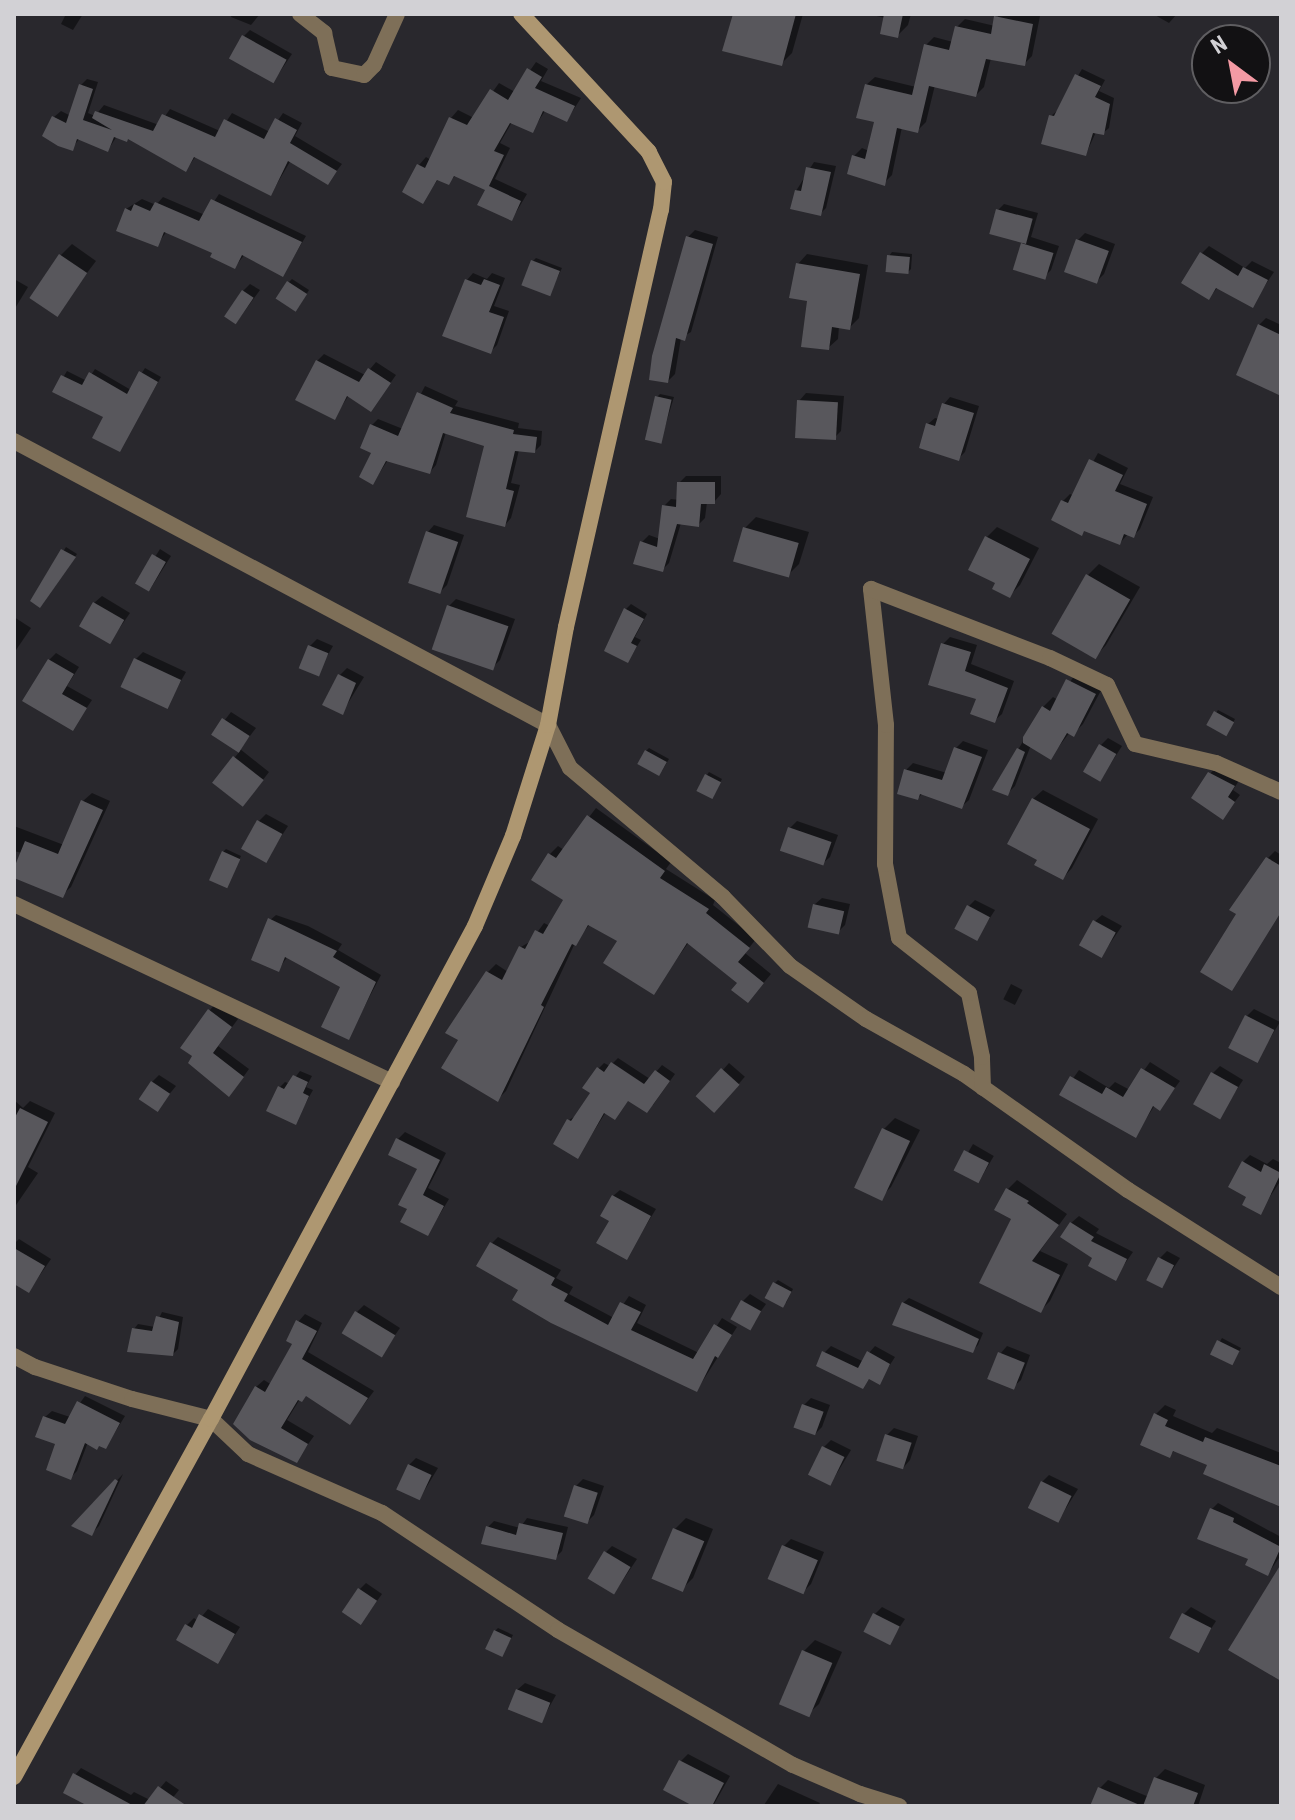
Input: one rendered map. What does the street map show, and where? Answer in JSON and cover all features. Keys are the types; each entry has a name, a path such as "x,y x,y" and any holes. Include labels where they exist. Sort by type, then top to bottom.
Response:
{"street":[{"path":"300,14 324,33 332,68 364,75 374,65 397,14"},
{"path":"14,1777 211,1419 475,926 513,836 548,725 566,627 661,210 664,182 649,152 521,14"},
{"path":"14,441 548,725 570,768 723,897 790,966 866,1019 983,1088 1128,1190 1281,1287"},
{"path":"983,1088 982,1057 969,993 899,938 885,864 886,725 871,589 1050,658 1107,685 1135,744 1216,763 1281,792"},
{"path":"14,904 392,1082"},
{"path":"14,1356 35,1367 132,1399 211,1419 248,1454 382,1513 558,1630 793,1765 860,1794 899,1806"}],"building":[{"path":"733,14 796,14 782,66 722,51"},
{"path":"884,14 903,14 898,38 880,34"},
{"path":"994,16 1033,24 1025,66 986,59 976,97 929,86 918,133 897,128 885,186 847,174 852,155 865,159 874,122 856,118 865,84 912,95 924,44 949,50 955,26 991,34"},
{"path":"242,35 287,60 274,83 229,59"},
{"path":"527,68 542,77 535,88 575,106 567,122 543,111 533,133 510,123 494,151 504,155 489,186 521,201 512,221 477,205 485,190 454,176 449,185 437,180 423,204 402,192 417,164 425,168 449,117 467,125 490,89 508,100"},
{"path":"1075,74 1101,86 1095,97 1110,104 1104,135 1093,133 1086,156 1041,144 1049,115 1054,116"},
{"path":"79,84 93,89 83,120 112,130 92,118 95,111 153,131 162,114 215,137 224,119 264,139 275,118 297,130 290,143 337,171 328,185 288,161 271,196 194,157 186,172 128,139 127,142 114,137 108,152 77,139 73,151 58,146 42,136 52,116 66,123"},
{"path":"806,167 831,172 821,216 790,209 795,190 801,191"},
{"path":"211,199 302,242 283,277 242,255 235,269 210,257 212,253 164,232 158,247 116,231 125,208 131,211 134,204 150,211 155,202 199,221"},
{"path":"996,209 1033,219 1026,244 989,234"},
{"path":"686,236 713,244 685,341 676,338 668,383 649,380 652,356"},
{"path":"1076,239 1109,251 1097,284 1064,272"},
{"path":"1021,243 1054,253 1045,280 1013,270"},
{"path":"1200,252 1238,276 1243,267 1268,280 1253,308 1216,288 1209,300 1181,283"},
{"path":"59,254 87,273 58,317 29,298"},
{"path":"887,255 910,257 908,274 886,272"},
{"path":"531,260 560,271 550,296 521,285"},
{"path":"796,263 860,274 850,330 832,327 829,350 801,347 807,301 789,298"},
{"path":"465,279 481,285 484,279 500,285 489,312 504,317 491,354 442,336"},
{"path":"287,281 307,294 296,312 276,299"},
{"path":"242,290 254,298 236,324 224,317"},
{"path":"1258,324 1281,335 1281,396 1236,375"},
{"path":"316,360 359,382 368,368 391,383 371,412 347,396 335,420 295,400"},
{"path":"139,371 158,382 120,452 92,438 103,417 52,392 61,375 82,385 89,372 127,394"},
{"path":"417,392 453,408 450,413 514,430 513,434 537,437 535,453 515,451 506,489 514,491 505,527 466,517 484,446 443,433 430,474 386,461 373,485 359,477 371,453 360,448 370,424 398,436"},
{"path":"655,396 672,400 661,444 645,440"},
{"path":"797,400 838,402 836,440 795,438"},
{"path":"942,403 974,413 959,461 919,448 926,423 935,426"},
{"path":"1089,459 1123,475 1115,491 1147,504 1134,538 1124,534 1120,545 1084,531 1082,536 1051,520 1061,500 1068,503"},
{"path":"677,482 715,482 715,504 701,504 699,527 677,524 663,572 633,564 640,541 657,547 662,505 676,507"},
{"path":"743,527 799,543 789,578 733,562"},
{"path":"426,531 458,542 440,594 408,583"},
{"path":"985,536 1030,559 1010,598 992,589 995,583 968,570"},
{"path":"61,549 76,557 40,608 30,601"},
{"path":"152,554 166,562 149,591 135,583"},
{"path":"1086,574 1130,599 1096,659 1052,634"},
{"path":"93,602 124,620 110,644 79,626"},
{"path":"447,605 508,626 493,671 432,649"},
{"path":"624,608 644,619 631,643 637,646 628,663 604,651"},
{"path":"941,643 971,652 965,671 1008,688 995,723 970,714 976,699 928,685"},
{"path":"308,645 328,653 319,676 299,668"},
{"path":"134,658 181,680 168,709 120,687"},
{"path":"48,659 74,674 62,694 87,708 73,731 22,701"},
{"path":"338,674 356,683 343,715 322,705"},
{"path":"1066,679 1096,694 1074,737 1067,733 1051,760 1023,743 1023,737 1042,706 1050,711"},
{"path":"1214,711 1234,722 1226,736 1206,725"},
{"path":"222,718 250,736 239,753 211,735"},
{"path":"1099,744 1116,754 1100,782 1083,772"},
{"path":"954,747 982,757 962,809 920,794 918,800 897,794 904,769 942,780"},
{"path":"1017,748 1025,752 1008,796 992,790"},
{"path":"645,750 667,762 659,776 637,764"},
{"path":"233,756 264,780 243,807 212,783"},
{"path":"1208,772 1235,786 1228,797 1235,802 1223,820 1191,798"},
{"path":"705,774 721,782 712,799 696,791"},
{"path":"1032,798 1090,829 1063,880 1034,865 1037,860 1007,844"},
{"path":"81,800 103,810 63,898 14,878 14,868 25,841 58,854"},
{"path":"587,815 665,871 660,878 709,909 706,913 750,948 738,962 764,983 748,1003 731,990 737,983 687,943 654,995 603,963 617,941 588,925 576,946 572,944 498,1102 441,1068 458,1040 445,1033 486,971 502,980 519,946 525,949 535,930 543,934 563,900 531,880 548,853 556,858"},
{"path":"257,820 282,834 266,863 241,849"},
{"path":"788,827 831,842 823,866 780,851"},
{"path":"222,851 240,859 227,888 209,880"},
{"path":"1266,857 1281,866 1281,912 1232,991 1200,972 1236,914 1229,910"},
{"path":"813,904 844,911 839,935 808,927"},
{"path":"967,905 990,917 977,941 954,929"},
{"path":"268,918 337,951 333,957 376,982 349,1040 321,1027 340,987 285,957 279,972 251,960"},
{"path":"1093,920 1116,933 1102,958 1079,945"},
{"path":"208,1009 232,1027 213,1053 244,1077 229,1097 188,1063 192,1056 180,1048"},
{"path":"1245,1015 1274,1030 1258,1063 1228,1048"},
{"path":"611,1062 644,1084 655,1070 670,1081 647,1113 628,1101 615,1120 604,1113 578,1159 553,1144 567,1119 571,1121 590,1093 582,1088 597,1067 604,1072"},
{"path":"721,1068 740,1085 714,1113 696,1096"},
{"path":"1141,1068 1175,1088 1160,1111 1153,1106 1136,1138 1059,1095 1070,1076 1102,1094 1106,1087 1123,1097"},
{"path":"1211,1072 1238,1087 1220,1119 1193,1104"},
{"path":"293,1075 308,1082 303,1093 309,1096 296,1125 266,1111 278,1086 284,1089"},
{"path":"151,1081 170,1094 158,1112 139,1099"},
{"path":"20,1108 48,1122 14,1190 14,1119"},
{"path":"882,1128 910,1141 882,1201 854,1188"},
{"path":"396,1138 440,1160 423,1195 444,1206 428,1236 400,1222 407,1209 398,1205 417,1169 388,1155"},
{"path":"964,1150 989,1163 979,1183 954,1170"},
{"path":"1242,1161 1261,1172 1264,1164 1281,1173 1261,1215 1242,1205 1246,1197 1228,1187"},
{"path":"1006,1188 1029,1201 1027,1203 1059,1225 1032,1261 1060,1275 1041,1313 979,1283 1011,1219 994,1210"},
{"path":"612,1195 651,1216 627,1260 596,1243 609,1221 600,1216"},
{"path":"1070,1222 1094,1237 1091,1241 1127,1259 1116,1281 1088,1266 1092,1258 1060,1237"},
{"path":"490,1242 555,1278 551,1285 568,1294 564,1301 608,1325 620,1302 641,1312 631,1330 693,1359 714,1324 732,1335 718,1358 715,1356 697,1392 551,1323 512,1300 518,1290 476,1266"},
{"path":"14,1248 45,1266 29,1293 14,1284"},
{"path":"1158,1257 1174,1265 1162,1288 1146,1280"},
{"path":"773,1282 792,1292 783,1308 765,1298"},
{"path":"741,1300 761,1311 750,1330 730,1319"},
{"path":"902,1302 979,1339 973,1353 892,1325"},
{"path":"355,1311 395,1335 382,1357 342,1333"},
{"path":"156,1316 179,1322 173,1356 127,1352 132,1328 152,1331"},
{"path":"296,1320 317,1331 302,1359 368,1398 350,1425 306,1396 302,1402 298,1400 281,1428 308,1444 297,1463 250,1440 233,1424 255,1386 265,1392 292,1344 286,1341"},
{"path":"1217,1340 1239,1351 1232,1365 1210,1354"},
{"path":"822,1351 858,1368 867,1351 890,1364 880,1385 869,1379 863,1389 816,1366"},
{"path":"998,1352 1025,1363 1014,1390 987,1379"},
{"path":"77,1401 120,1423 106,1449 99,1446 97,1450 85,1443 71,1480 46,1470 55,1444 35,1437 43,1416 65,1424"},
{"path":"802,1404 824,1412 815,1435 793,1427"},
{"path":"1154,1413 1168,1420 1165,1426 1203,1442 1205,1437 1281,1466 1281,1507 1203,1474 1207,1465 1173,1451 1170,1458 1140,1445"},
{"path":"885,1434 912,1443 903,1469 876,1461"},
{"path":"822,1446 844,1457 830,1486 808,1475"},
{"path":"408,1464 432,1475 420,1500 396,1489"},
{"path":"115,1479 118,1481 92,1536 71,1526"},
{"path":"1041,1481 1072,1496 1058,1523 1028,1508"},
{"path":"574,1485 598,1493 588,1524 564,1516"},
{"path":"1210,1508 1234,1518 1233,1522 1281,1547 1268,1576 1245,1565 1248,1559 1197,1539"},
{"path":"519,1523 563,1533 556,1560 481,1544 486,1526 516,1535"},
{"path":"673,1528 704,1541 683,1592 652,1579"},
{"path":"782,1545 818,1560 803,1594 768,1579"},
{"path":"604,1551 631,1567 614,1594 588,1578"},
{"path":"1281,1564 1281,1681 1228,1650"},
{"path":"358,1588 377,1601 361,1625 342,1612"},
{"path":"873,1613 900,1627 890,1645 863,1632"},
{"path":"1182,1613 1211,1628 1199,1653 1169,1638"},
{"path":"199,1614 235,1634 218,1664 176,1640 185,1624 192,1628"},
{"path":"494,1630 511,1638 502,1657 485,1649"},
{"path":"802,1650 832,1663 809,1717 779,1704"},
{"path":"516,1689 550,1703 542,1723 508,1709"},
{"path":"679,1760 724,1783 712,1806 693,1806 663,1790"},
{"path":"73,1773 134,1806 88,1806 63,1793"},
{"path":"1154,1777 1198,1793 1193,1806 1143,1806"},
{"path":"158,1786 187,1806 143,1806"},
{"path":"1098,1787 1142,1806 1090,1806"}]}
